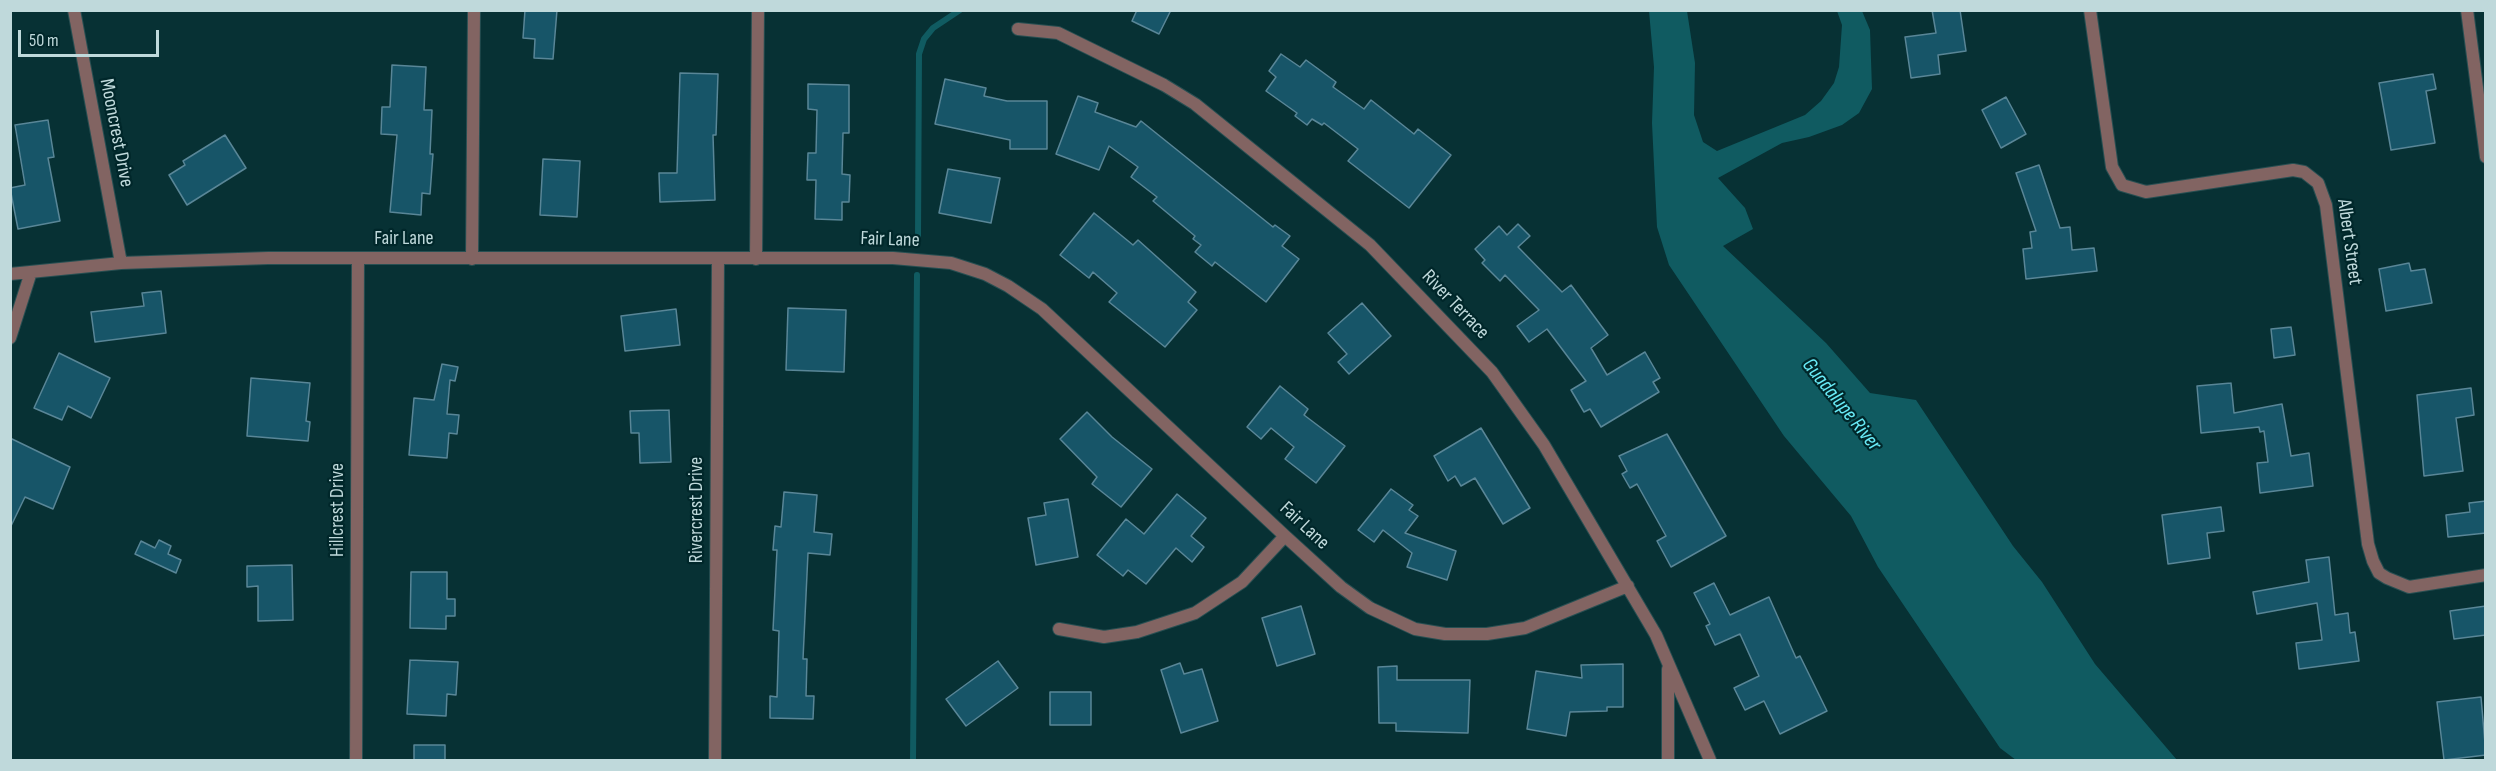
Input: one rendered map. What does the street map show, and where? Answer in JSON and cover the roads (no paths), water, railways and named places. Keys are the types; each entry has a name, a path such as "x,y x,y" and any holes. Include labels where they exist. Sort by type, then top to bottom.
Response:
{"street":[{"name":"Mooncrest Drive","path":"74,10 121,263"},
{"path":"472,259 474,10"},
{"path":"756,259 758,10"},
{"name":"Albert Street","path":"2090,10 2112,167 2122,185 2146,192 2293,170 2304,172 2318,183 2326,205 2368,544 2373,561 2379,573 2409,587 2486,575"},
{"path":"2467,10 2486,157"},
{"name":"River Terrace","path":"1018,30 1058,33 1164,85 1195,104 1370,245 1492,372 1521,410 1656,635 1710,760"},
{"name":"Fair Lane","path":"10,274 121,263 268,258 718,260 893,258 951,263 985,274 1008,286 1042,309 1285,536 1341,587 1370,608 1415,629 1445,634 1486,634 1525,628 1628,586"},
{"name":"Hillcrest Drive","path":"356,760 358,259"},
{"name":"Rivercrest Drive","path":"715,760 718,260"},
{"path":"10,338 31,272"},
{"path":"1059,629 1104,637 1137,632 1195,613 1216,602 1242,582 1285,536"},
{"path":"1668,663 1668,760"}],"water":[{"name":"Guadalupe River","path":"1649,11 1687,11 1695,63 1694,115 1703,142 1717,151 1805,115 1821,101 1834,83 1839,67 1842,25 1837,11 1862,11 1870,30 1872,89 1859,113 1842,125 1809,137 1782,143 1718,178 1745,208 1753,229 1723,246 1826,343 1870,393 1916,400 2013,546 2042,582 2095,664 2177,760 2016,760 2000,748 1878,567 1851,516 1784,436 1669,265 1657,227 1652,123 1654,67"}],"waterway":[{"path":"918,236 919,54 924,39 933,28 960,10"},
{"path":"913,760 917,275"}]}
